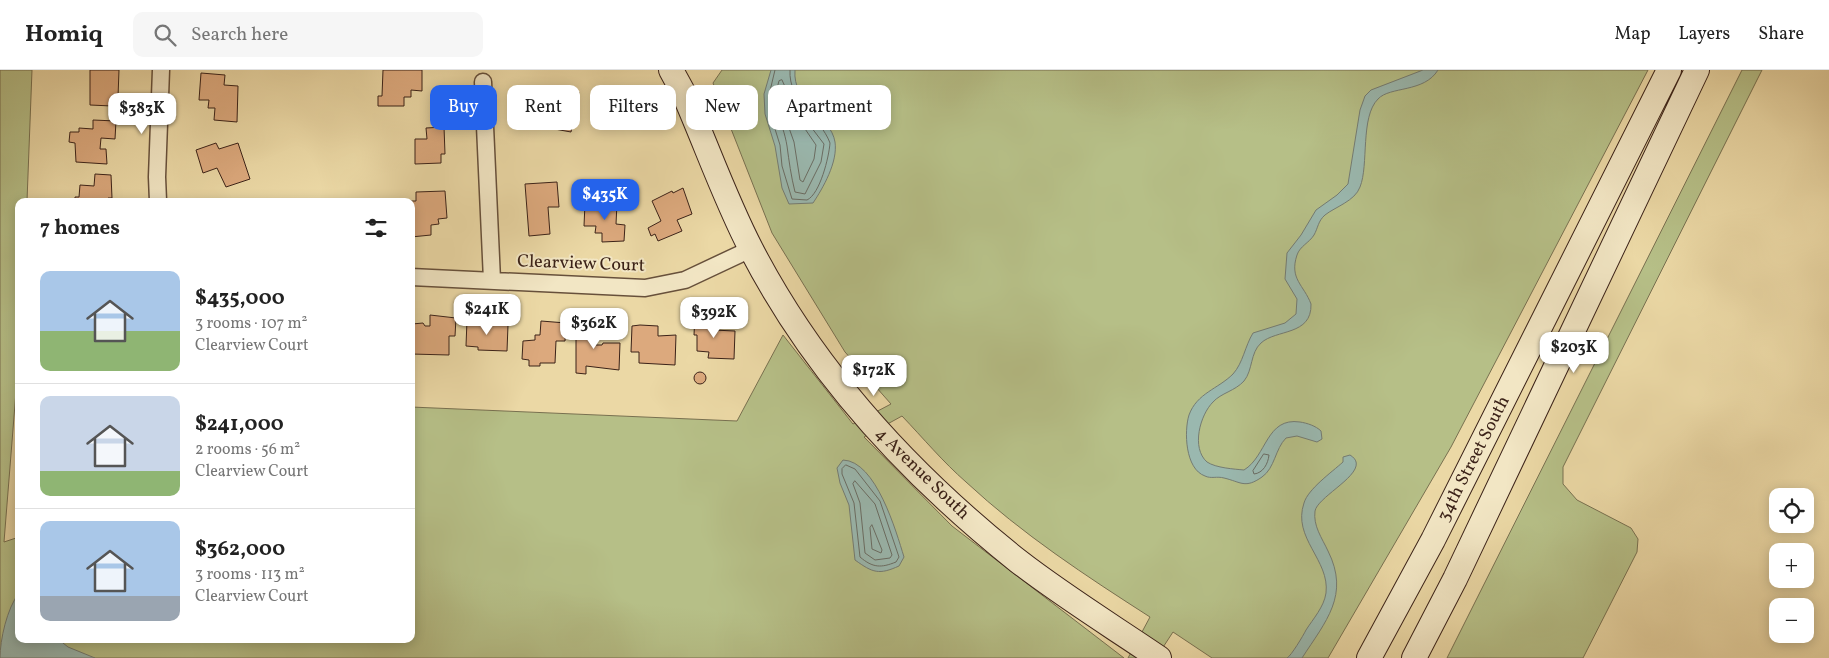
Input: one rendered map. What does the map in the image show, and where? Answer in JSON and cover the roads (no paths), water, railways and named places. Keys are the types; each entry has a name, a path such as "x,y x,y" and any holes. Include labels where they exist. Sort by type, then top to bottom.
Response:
{"main road":[{"name":"4 Avenue South","path":"671,70 683,92 751,249 810,347 870,424 934,490 1019,562 1159,658"},
{"name":"34th Street South","path":"1370,658 1433,540 1669,70"},
{"name":"34th Street South","path":"1414,658 1455,579 1697,70"}],"street":[{"path":"158,198 156,177 161,70"},
{"name":"Clearview Court","path":"484,82 492,280"},
{"name":"Clearview Court","path":"415,277 645,288 685,280 751,249"}],"water":[{"path":"771,70 795,70 797,85 768,85 768,124 765,114 764,94"},
{"path":"1423,70 1438,70 1432,77 1416,86 1383,95 1372,107 1367,129 1363,178 1360,187 1354,196 1323,217 1314,235 1298,252 1295,263 1296,276 1311,304 1310,314 1306,322 1300,327 1267,339 1257,347 1244,381 1216,399 1208,408 1201,423 1198,440 1199,449 1207,462 1220,467 1244,470 1252,464 1273,431 1280,425 1289,422 1308,424 1321,431 1322,439 1317,442 1297,436 1286,438 1279,447 1270,469 1262,477 1251,483 1243,484 1221,477 1205,476 1193,466 1190,458 1187,439 1189,415 1202,396 1233,374 1253,333 1285,323 1296,314 1297,299 1285,279 1287,253 1301,235 1316,210 1337,195 1348,184 1360,110 1365,96 1371,90"},
{"path":"770,130 830,130 835,142 834,158 825,182 813,203 789,204 782,188 775,146"},
{"path":"1350,455 1356,461 1356,468 1343,483 1318,505 1315,511 1317,527 1334,567 1337,581 1332,607 1327,619 1302,658 1287,658 1318,613 1326,593 1326,581 1323,570 1303,527 1304,503 1310,492 1343,462 1343,457"},
{"path":"843,460 855,463 865,472 875,484 883,499 904,557 899,566 886,571 876,571 867,568 855,560 849,505 840,483 837,468"},
{"path":"15,599 15,643 63,643 95,658 0,658 1,642"}]}
